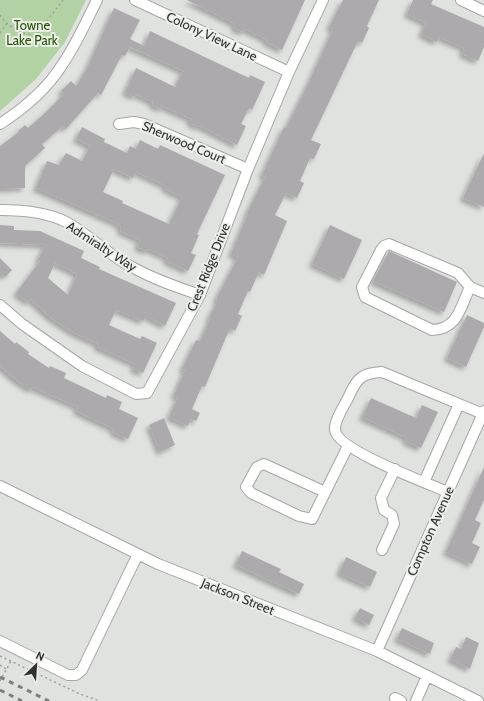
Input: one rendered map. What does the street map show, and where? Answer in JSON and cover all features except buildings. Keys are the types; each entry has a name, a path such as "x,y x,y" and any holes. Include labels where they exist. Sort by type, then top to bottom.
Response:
{"street":[{"path":"0,124 32,100 53,78 66,58 97,0"},
{"name":"Colony View Lane","path":"136,0 289,72"},
{"name":"Crest Ridge Drive","path":"0,305 22,324 82,366 136,394 147,393 200,295 248,169 289,72 323,0"},
{"path":"461,0 484,10"},
{"name":"Sherwood Court","path":"119,124 134,122 144,124 248,169"},
{"name":"Admiralty Way","path":"0,210 34,213 56,218 86,235 108,253 132,267 200,295"},
{"path":"470,287 452,323 443,330 432,330 365,297 362,286 381,250 384,246 389,244 458,273 470,287 484,293"},
{"path":"448,492 395,469 348,446 337,436 334,429 354,386 366,373 382,372 393,375 483,413"},
{"path":"424,482 459,404"},
{"name":"Compton Avenue","path":"377,651 483,413"},
{"path":"325,492 264,464 257,467 246,487 251,493 299,516 312,518 325,492 348,446"},
{"path":"382,550 394,524 392,515 384,510 381,498 395,469"},
{"name":"Jackson Street","path":"0,486 158,564 377,651 478,701"},
{"path":"0,641 68,675 76,675 82,670 138,554"},
{"path":"416,701 428,676"}],"path":[{"path":"0,15 7,23 19,31 31,35 37,34 63,0"},
{"path":"0,33 7,23"},
{"path":"0,656 73,691 100,701"},
{"path":"0,681 11,661"},
{"path":"0,665 7,670"}],"green space":[{"name":"Towne Lake Park","path":"0,0 86,0 65,42 36,79 0,111"}],"railway":[{"path":"0,677 49,701"},
{"path":"0,690 22,701"}]}
